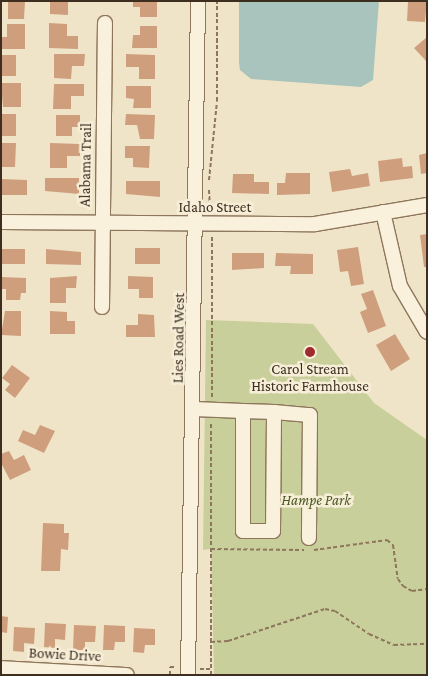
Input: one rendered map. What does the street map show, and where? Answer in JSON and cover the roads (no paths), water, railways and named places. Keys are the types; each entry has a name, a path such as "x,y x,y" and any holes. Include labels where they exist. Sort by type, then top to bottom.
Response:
{"street":[{"name":"Lies Road West","path":"195,672 194,409 198,1"},
{"name":"Alabama Trail","path":"102,307 104,23"},
{"name":"Idaho Street","path":"1,222 197,225 315,224 427,205"},
{"path":"383,212 400,286 427,332"},
{"path":"194,409 310,415 309,538"},
{"path":"244,411 243,531 273,531 274,412"},
{"name":"Bowie Drive","path":"1,668 127,675"}],"water":[{"path":"239,1 379,1 373,80 361,87 251,79 240,70"}],"place":[{"name":"Carol Stream Historic Farmhouse","path":"310,352"}],"park label":[{"name":"Hampe Park","path":"316,501"}]}
